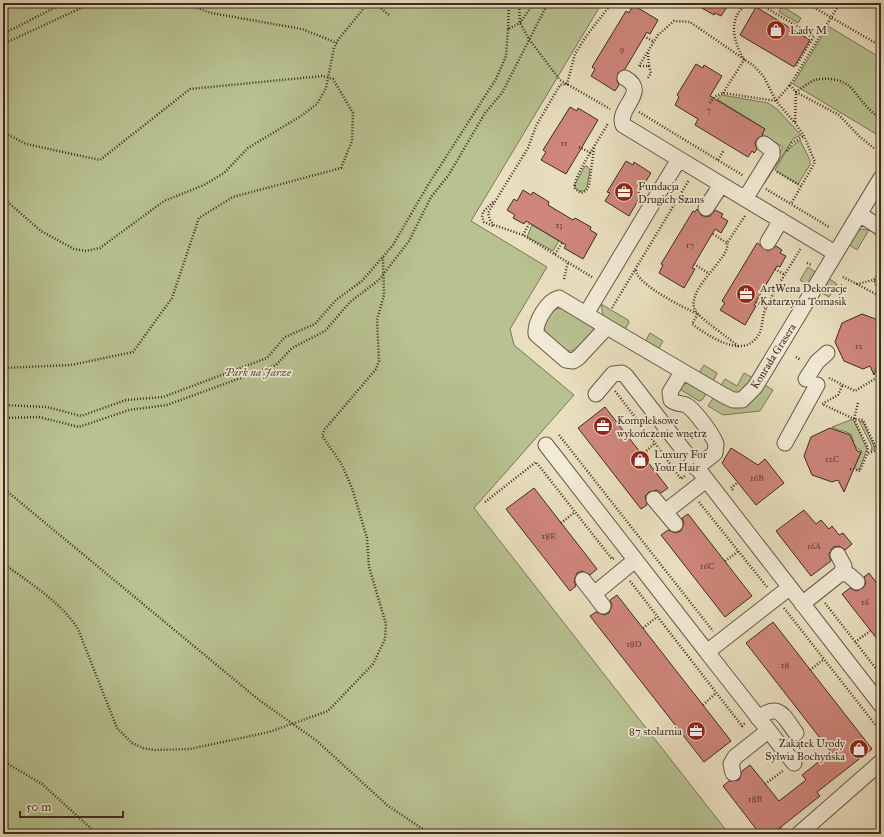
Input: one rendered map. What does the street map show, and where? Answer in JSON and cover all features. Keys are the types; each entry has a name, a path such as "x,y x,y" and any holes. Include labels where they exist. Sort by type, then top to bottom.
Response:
{"street":[{"path":"631,74 630,81 635,90 621,116 623,125 721,185 746,206 781,220 835,253"},
{"path":"746,206 755,183 772,155 772,150 764,144"},
{"path":"586,314 679,159"},
{"name":"Konrada Grasera","path":"607,327 578,358 573,361 566,360 536,334 535,327 550,303 554,299 559,298 682,372 733,400 746,398 755,387 881,178"},
{"path":"706,208 721,185"},
{"path":"859,214 881,228"},
{"path":"768,242 781,220"},
{"path":"785,443 812,377 827,353"},
{"path":"596,394 617,372 626,376 881,705"},
{"path":"682,372 670,392 671,400 691,409 716,444 714,453 696,468"},
{"path":"546,445 634,560 794,763"},
{"path":"665,512 709,484"},
{"path":"654,499 675,524"},
{"path":"805,608 841,573 844,566 838,555"},
{"path":"594,594 634,560"},
{"path":"841,573 849,575 857,582"},
{"path":"583,580 603,606"},
{"path":"707,652 789,588"},
{"path":"757,716 768,710 776,710 782,715 796,733"},
{"path":"733,773 730,764 735,757 768,731"},
{"path":"799,834 881,762"}],"path":[{"path":"3,34 64,3"},
{"path":"3,44 92,3"},
{"path":"183,3 211,13 302,29 336,43"},
{"path":"3,198 41,231 74,249 86,251 100,248 164,201 204,185 224,173 248,148 301,116 317,104 323,95 336,43 368,3"},
{"path":"374,3 389,15"},
{"path":"3,405 47,407 81,416 126,400 163,397 267,358 285,337 315,324 336,300 362,281 393,245 496,79 506,56 508,3"},
{"path":"519,3 520,23 529,39 560,80 613,112"},
{"path":"508,28 520,23 534,3"},
{"path":"3,418 39,417 79,427 129,410 167,405 276,365 292,348 325,331 350,302 380,280 409,241 431,197 448,176 485,113 502,93 548,3"},
{"path":"567,84 575,54 587,35 612,3"},
{"path":"744,60 737,48 733,29 735,19 748,3"},
{"path":"768,3 768,9 818,39"},
{"path":"806,3 832,16 881,46"},
{"path":"776,101 790,85 840,3"},
{"path":"874,3 881,7"},
{"path":"631,74 640,66 658,35 674,21 690,22 754,66 764,77 776,101 804,136 815,162 790,204"},
{"path":"644,36 654,42"},
{"path":"796,66 814,36"},
{"path":"646,81 651,73 648,53"},
{"path":"723,94 744,60"},
{"path":"640,66 649,66"},
{"path":"3,132 26,144 100,160 190,89 322,76 333,79 353,113 352,141 342,168 233,197 199,218 172,298 133,352 71,365 3,368"},
{"path":"796,92 814,80 827,78 835,80 853,88 858,98 872,113 881,119"},
{"path":"497,227 490,220 488,213 528,148 536,126 560,85 567,84"},
{"path":"790,85 796,92 839,115 860,137 876,149"},
{"path":"795,123 796,92"},
{"path":"710,103 714,97 723,94 776,101"},
{"path":"636,109 829,227"},
{"path":"594,148 589,186 586,191 581,193 575,189 574,183 594,148 611,123"},
{"path":"579,147 591,153"},
{"path":"718,160 724,150"},
{"path":"775,171 801,186"},
{"path":"612,308 693,174"},
{"path":"496,199 485,210 482,217 484,222 523,235 595,279"},
{"path":"698,314 694,305 695,296 708,273 724,255 728,248 727,243 745,216 746,206"},
{"path":"745,216 750,220"},
{"path":"523,235 529,224"},
{"path":"713,234 727,243"},
{"path":"698,314 692,324 726,344 738,346 752,342 758,335 767,308 805,241"},
{"path":"555,254 562,243"},
{"path":"3,563 62,608 71,618 78,629 117,728 132,743 143,748 154,750 190,749 269,732 328,711 373,664 385,640 386,624 369,567 367,538 358,506 341,463 322,436 325,428 376,369 379,361 377,320 384,295 382,257"},
{"path":"564,279 568,262"},
{"path":"694,264 708,273"},
{"path":"874,280 881,268"},
{"path":"636,269 638,278 648,286 698,314 738,346"},
{"path":"775,269 785,275"},
{"path":"843,277 881,297"},
{"path":"857,284 881,278"},
{"path":"874,280 881,297"},
{"path":"756,302 767,308"},
{"path":"796,357 812,377 855,391 881,375"},
{"path":"607,381 682,479 696,468"},
{"path":"842,386 838,395 822,404 854,419 863,420 877,450"},
{"path":"850,469 860,471 868,448 854,419 858,403"},
{"path":"559,435 720,641"},
{"path":"642,455 654,443"},
{"path":"867,454 881,448"},
{"path":"485,502 536,462 612,559 634,560 629,582 742,726 757,716"},
{"path":"709,484 698,500 881,732"},
{"path":"3,488 259,700 317,741 387,805 430,834"},
{"path":"561,523 575,512"},
{"path":"725,561 753,540"},
{"path":"805,608 822,600 881,675"},
{"path":"643,628 657,617"},
{"path":"855,642 870,631"},
{"path":"810,670 824,659"},
{"path":"703,705 716,693"},
{"path":"3,761 42,784 96,834"},
{"path":"765,784 794,763"},
{"path":"780,828 786,834"}],"green space":[{"name":"Park na Jarze","path":"3,3 602,3 471,221 547,267 510,329 514,345 574,395 474,508 729,834 3,834"},
{"path":"782,6 801,18 798,23 779,12"},
{"path":"828,26 881,58 881,137 793,84"},
{"path":"722,95 768,103 777,109 801,135 793,139 764,184 761,184 783,147 762,134 765,129 717,99"},
{"path":"800,140 810,160 810,165 798,184 775,170 786,151"},
{"path":"585,166 587,166 590,170 587,187 584,191 579,191 574,186"},
{"path":"532,225 559,241 553,251 527,237"},
{"path":"862,229 869,230 857,250 848,244 855,233"},
{"path":"808,267 817,273 809,286 800,280"},
{"path":"828,278 837,284 829,297 820,292"},
{"path":"601,304 628,320 629,323 625,329 603,316"},
{"path":"559,308 565,309 594,327 594,330 575,350 570,351 560,347 544,333 548,318"},
{"path":"650,333 663,341 658,350 645,342"},
{"path":"704,365 717,373 713,382 698,374"},
{"path":"744,373 753,378 737,395 720,387 725,379 737,386"},
{"path":"689,383 707,393 702,400 699,401 678,388 683,384"},
{"path":"765,385 773,390 760,411 723,415 708,406 713,398 730,406 743,406 754,399"},
{"path":"853,419 867,449 859,470 854,468 862,451 855,445 852,447 851,445 854,442 851,434 841,430 840,434 838,433 839,430 832,427"},
{"path":"859,421 863,422 875,448 871,451 872,447"}],"building":[{"path":"693,3 721,3 727,7 721,16 715,13 714,15"},
{"path":"633,5 658,20 650,34 647,32 625,69 618,73 617,81 619,85 615,91 591,76 595,69 592,67 626,11 629,13"},
{"path":"756,7 810,40 794,67 740,35"},
{"path":"696,64 703,68 704,65 722,76 710,96 765,129 762,134 763,135 757,139 755,143 757,149 754,153 752,151 748,157 695,125 698,119 675,105 679,97 677,95"},
{"path":"570,107 577,111 578,108 598,120 566,174 541,160 546,152 543,150"},
{"path":"626,161 633,165 634,162 651,173 637,196 640,197 629,216 605,201 610,193 607,192"},
{"path":"523,190 531,195 533,192 549,202 548,205 573,220 575,218 591,227 590,230 597,234 583,259 564,248 566,245 526,221 524,224 513,218 515,215 507,210 514,199 517,201"},
{"path":"697,209 701,215 706,217 710,216 715,210 723,214 721,217 728,221 721,233 715,229 692,268 695,269 684,288 659,273 663,265 661,264 693,211 695,212"},
{"path":"757,243 768,251 776,246 782,250 780,253 786,256 780,267 777,266 754,305 756,306 745,325 720,310 725,303 722,301"},
{"path":"862,314 881,321 881,355 874,375 870,366 863,369 844,361 835,342 842,323"},
{"path":"605,407 668,488 661,493 657,490 649,492 645,496 647,505 641,509 578,428"},
{"path":"830,428 850,435 857,451 861,452 844,492 838,480 832,482 812,475 804,456 811,437"},
{"path":"731,448 758,465 765,459 784,483 756,505 722,463"},
{"path":"534,488 597,569 590,575 582,571 577,573 574,581 576,586 570,591 506,509"},
{"path":"804,510 816,524 821,520 829,529 832,526 839,535 843,533 852,544 845,550 839,546 833,547 829,554 831,561 811,576 776,531"},
{"path":"688,514 752,596 725,617 661,535 668,530 676,533 681,531 684,523 682,518"},
{"path":"869,573 881,589 881,644 842,594 850,588 856,591 863,588 866,583 864,577"},
{"path":"617,595 731,741 704,762 590,616 596,612 604,615 609,613 612,605 610,600"},
{"path":"773,622 872,749 817,792 820,796 772,834 760,834 723,786 729,781 739,780 742,771 750,765 779,801 806,780 802,775 831,752 746,643"}],"place":[{"name":"Lady M","path":"776,30"},
{"name":"Fundacja Drugich Szans","path":"624,192"},
{"name":"ArtWena Dekoracje Katarzyna Tomasik","path":"746,294"},
{"name":"Kompleksowe wykończenie wnętrz","path":"603,426"},
{"name":"Luxury For Your Hair","path":"640,460"},
{"name":"87 stolarnia","path":"696,731"},
{"name":"Zakątek Urody Sylwia Bochyńska","path":"859,749"}]}
